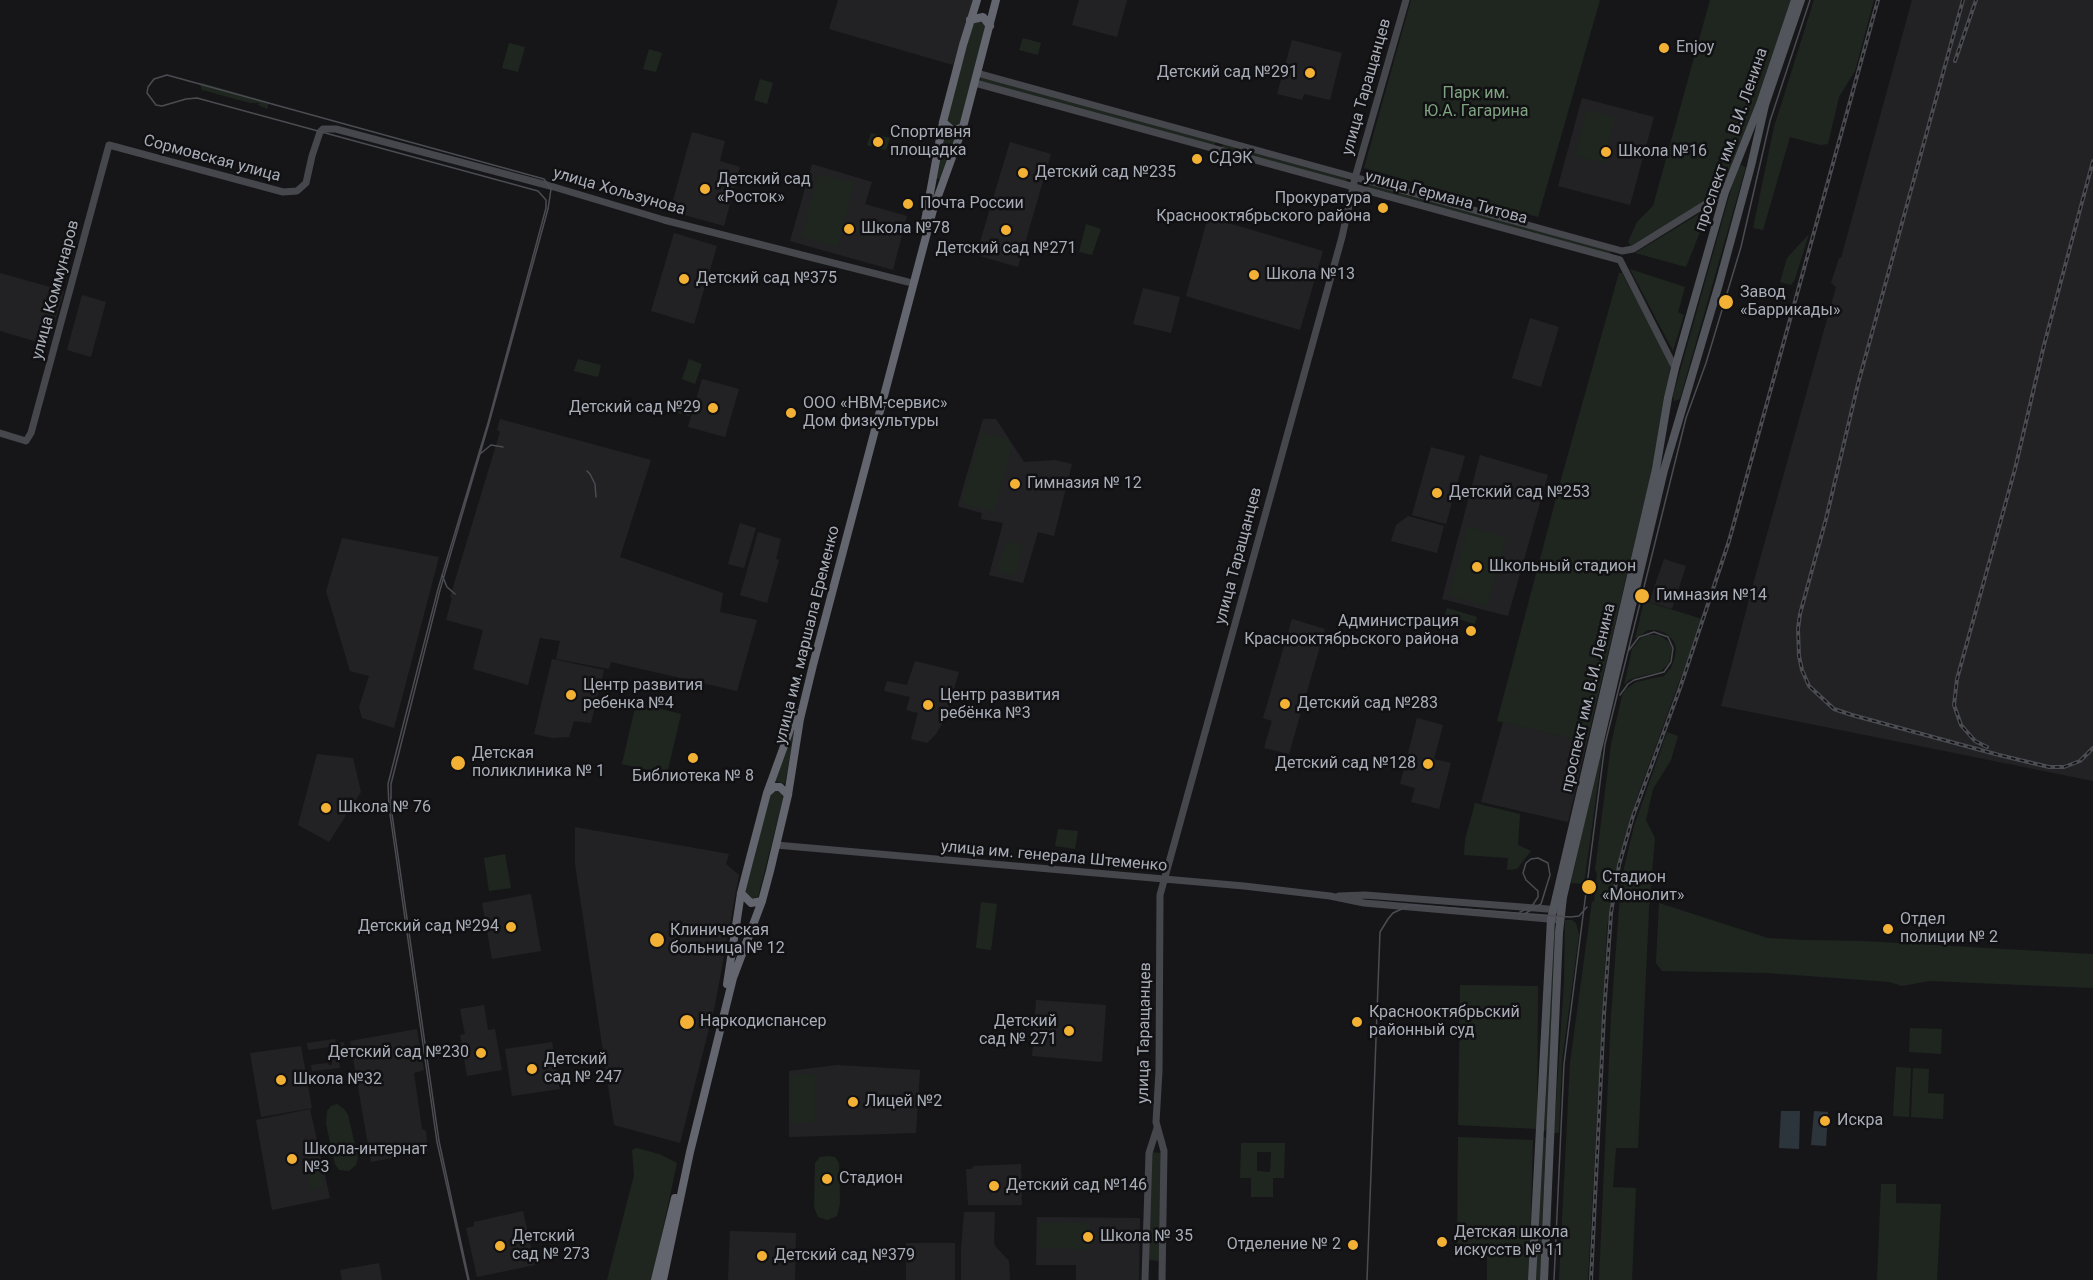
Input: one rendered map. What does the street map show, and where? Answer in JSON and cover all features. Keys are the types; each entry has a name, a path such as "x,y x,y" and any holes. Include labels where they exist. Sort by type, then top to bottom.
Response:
{"highway":[{"name":"улица им. маршала Еременко","path":"655,1280 728,979 741,893 767,793 795,717 927,213 943,122 977,0"},
{"name":"улица им. маршала Еременко","path":"663,1280 690,1152 734,978 762,901 776,845 788,795 800,719 815,655 930,221 963,127 996,0"},
{"path":"970,20 982,17 990,26"},
{"path":"943,122 953,131 963,127"},
{"path":"767,793 774,787 780,787 788,795"},
{"path":"741,893 751,903 762,901"}],"main road":[{"name":"проспект им. В.И. Ленина","path":"1544,1280 1560,920 1557,910 1656,469 1675,368 1725,192 1760,104 1795,0"},
{"name":"проспект им. В.И. Ленина","path":"1532,1280 1551,919 1557,910 1664,470 1686,401 1751,166 1765,105 1801,0"},
{"path":"1736,162 1748,161 1751,166"},
{"path":"1668,398 1672,404 1679,405 1686,401"},
{"path":"1539,1134 1550,1134"}],"street":[{"name":"улица Таращанцев","path":"1145,1280 1149,1153 1156,1128 1159,1071 1160,895 1335,263 1355,178 1406,0"},
{"name":"улица Германа Титова","path":"977,73 1622,251 1633,249 1725,192"},
{"name":"улица Германа Титова","path":"975,83 1620,261 1675,368"},
{"name":"улица Хользунова","path":"306,183 312,156 323,129 329,128 554,187 664,220 908,282"},
{"path":"1219,150 1222,140"},
{"name":"Сормовская улица","path":"109,146 283,192 297,191 306,183"},
{"name":"улица Коммунаров","path":"0,433 26,441 31,433 109,146"},
{"name":"улица им. генерала Штеменко","path":"776,845 1164,881 1244,886 1330,896 1352,901 1560,920"},
{"name":"улица им. генерала Штеменко","path":"1330,896 1365,895 1557,910"},
{"name":"улица Таращанцев","path":"1156,1128 1164,1151 1162,1280"}],"shaded area":[{"path":"838,0 973,0 953,65 829,29"},
{"path":"1079,0 1127,0 1117,37 1072,25"},
{"path":"1912,0 2093,0 2093,781 1721,706 1836,287 1831,283 1839,258 1841,258"},
{"name":"Детский сад №291","path":"1292,40 1342,53 1330,100 1304,94 1302,100 1277,94"},
{"name":"Школа №16","path":"1582,98 1654,117 1630,205 1558,186"},
{"name":"Детский сад «Росток»","path":"692,132 725,141 720,161 740,167 724,226 670,211"},
{"path":"1010,142 1051,154 1018,267 976,255"},
{"name":"Школа №78","path":"812,164 872,182 865,204 907,216 893,270 790,241"},
{"name":"Школа №13","path":"1208,217 1323,251 1300,330 1186,296"},
{"name":"Детский сад №375","path":"674,233 717,246 694,324 651,311"},
{"path":"0,273 64,291 48,345 0,331"},
{"path":"1143,288 1180,297 1171,333 1133,324"},
{"path":"82,295 106,302 91,357 67,350"},
{"path":"1530,318 1559,327 1541,387 1512,378"},
{"name":"Детский сад №29","path":"702,379 739,389 725,437 688,427"},
{"path":"500,419 651,460 620,557 723,593 720,612 757,620 737,691 611,662 609,669 556,659 560,641 540,638 528,685 473,669 483,630 446,620 452,598 450,597 500,432 497,430"},
{"name":"Гимназия № 12","path":"983,419 996,419 1024,462 1055,460 1072,464 1054,536 1038,532 1023,583 989,575 1003,523 981,519 982,513 958,505"},
{"name":"Детский сад №253","path":"1431,447 1465,456 1446,524 1412,515"},
{"path":"1480,455 1548,475 1508,616 1442,599"},
{"path":"1408,516 1444,526 1437,553 1391,541 1396,525"},
{"path":"740,523 756,528 744,568 728,564"},
{"path":"758,532 781,539 776,559 779,560 767,603 740,595"},
{"path":"342,538 439,557 394,728 362,718 359,707 369,676 350,671 326,591"},
{"path":"1664,559 1686,566 1672,609 1649,602"},
{"path":"1292,619 1325,629 1289,754 1264,748 1272,721 1263,718"},
{"name":"Центр развития ребенка №4","path":"552,659 604,670 591,723 574,721 569,737 552,738 534,734"},
{"name":"Центр развития ребёнка №3","path":"915,661 959,672 945,719 927,743 911,739 918,713 906,710 910,697 884,691 887,681 907,685"},
{"name":"Детский сад №128","path":"1417,718 1443,725 1434,759 1451,763 1439,809 1411,802 1415,788 1400,784"},
{"path":"1503,722 1587,742 1568,822 1481,802"},
{"name":"Школа № 76","path":"317,754 353,758 361,792 329,842 298,825"},
{"name":"Клиническая больница № 12","path":"575,827 729,854 726,864 739,875 715,1005 680,1143 614,1125 575,864"},
{"name":"Детский сад №294","path":"531,894 541,951 492,959 482,903"},
{"name":"Детский сад № 271","path":"1036,1000 1106,1005 1102,1062 1032,1056"},
{"name":"Детский сад №230","path":"484,1005 488,1030 495,1029 502,1070 467,1076 460,1035 465,1034 460,1009"},
{"path":"417,1029 424,1070 414,1073 422,1129 426,1131 428,1151 371,1162 350,1041"},
{"path":"335,1039 336,1043 344,1042 345,1050 337,1052 340,1068 312,1071 311,1065 328,1063 332,1065 330,1047 308,1050 307,1043"},
{"name":"Детский сад № 247","path":"552,1042 560,1089 512,1096 505,1049"},
{"name":"Школа №32","path":"301,1046 312,1108 261,1117 250,1053"},
{"name":"Лицей №2","path":"837,1065 920,1070 916,1133 789,1137 789,1071"},
{"name":"Школа-интернат №3","path":"310,1109 330,1198 272,1210 256,1120"},
{"name":"Искра","path":"1781,1111 1800,1111 1799,1149 1779,1148"},
{"name":"Искра","path":"1814,1111 1828,1112 1826,1146 1811,1145"},
{"name":"Детский сад №146","path":"1021,1164 1022,1205 968,1205 966,1169 972,1169 973,1166"},
{"name":"Детский сад № 273","path":"523,1211 535,1265 477,1277 466,1228 474,1226 474,1222"},
{"path":"964,1212 995,1212 994,1242 1009,1261 1010,1280 961,1280"},
{"name":"Школа № 35","path":"1037,1217 1140,1218 1139,1280 1076,1280 1076,1265 1036,1265"},
{"name":"Детский сад №379","path":"730,1231 796,1233 795,1280 728,1280"},
{"path":"906,1243 955,1243 955,1280 906,1280"},
{"path":"379,1263 382,1280 342,1280 340,1270"}],"green space":[{"name":"Парк им. Ю.А. Гагарина","path":"1411,0 1600,0 1538,217 1364,168"},
{"path":"1710,0 1792,0 1758,105 1727,177 1713,197 1631,246 1628,242 1637,222 1653,206"},
{"path":"1814,0 1874,0 1855,71 1839,97 1828,144 1820,145 1790,137 1763,230 1753,228 1774,127"},
{"path":"976,21 985,24 985,29 960,124 953,128 946,121 973,24"},
{"path":"1023,38 1041,43 1038,55 1019,50"},
{"path":"509,43 525,47 518,72 502,68"},
{"path":"649,49 662,53 656,72 643,69"},
{"path":"981,77 1216,141 1214,146 980,82"},
{"path":"760,79 773,83 767,104 754,100"},
{"path":"199,82 269,102 267,109 258,105 259,103 250,103 202,90"},
{"path":"1586,110 1615,117 1604,163 1575,156"},
{"path":"944,130 948,135 958,135 942,179 939,179 937,178"},
{"name":"Спортивня площадка","path":"871,133 890,138 886,150 867,145"},
{"path":"1223,144 1347,179 1346,183 1221,148"},
{"path":"1741,165 1745,167 1745,170 1680,399 1674,401 1673,396 1737,168"},
{"path":"818,174 854,183 838,247 802,237"},
{"path":"1366,184 1611,251 1610,255 1365,188"},
{"path":"1712,206 1686,267 1635,253"},
{"path":"1086,224 1101,229 1092,255 1079,252"},
{"path":"1809,234 1795,279 1791,285 1780,282 1787,258"},
{"path":"1630,269 1685,287 1678,312 1684,315 1673,351"},
{"path":"1619,273 1622,273 1671,364 1653,465 1587,742 1497,721"},
{"path":"578,359 601,365 598,377 574,371"},
{"path":"689,359 702,364 695,384 682,379"},
{"path":"672,398 692,403 689,416 668,411"},
{"path":"982,433 1007,439 1012,446 994,512 961,503"},
{"name":"Школьный стадион","path":"1468,527 1506,537 1487,606 1449,596"},
{"path":"1006,541 1023,546 1015,576 998,572"},
{"path":"1644,601 1702,619 1635,803 1616,871 1607,927 1588,1280 1559,1280 1570,1063 1592,901 1594,902 1597,873 1595,870 1611,744 1625,690 1636,682 1664,676 1671,668 1675,657 1676,648 1673,640 1665,633 1648,630 1635,639"},
{"path":"1447,608 1477,617 1475,624 1445,615"},
{"path":"1648,635 1659,635 1669,642 1672,648 1669,663 1660,672 1629,680 1624,685 1632,649 1641,638"},
{"path":"636,703 681,714 667,774 622,764"},
{"path":"792,732 794,732 785,784 775,781"},
{"path":"1667,732 1678,736 1671,760 1653,789 1646,820 1655,838 1649,908 1638,1148 1616,1148 1613,1187 1636,1188 1632,1280 1599,1280 1611,1016 1621,881 1634,826"},
{"path":"1600,753 1602,754 1584,884 1571,883"},
{"path":"778,790 782,793 783,799 758,897 750,899 746,889 771,792"},
{"path":"1475,803 1520,814 1518,845 1531,851 1517,869 1507,870 1508,858 1464,855 1465,840"},
{"path":"1058,829 1078,831 1075,849 1055,846"},
{"path":"505,854 511,888 489,891 484,858"},
{"path":"981,902 997,904 991,950 976,948"},
{"path":"1659,903 1768,938 2093,954 2093,988 1929,981 1902,986 1890,982 1767,973 1662,971 1656,963"},
{"path":"1565,920 1572,920 1576,923 1579,935 1562,1060 1559,1133 1554,1133 1564,983"},
{"path":"1554,930 1547,1129 1544,1131"},
{"path":"1460,985 1538,986 1537,1129 1458,1125"},
{"path":"1910,1028 1942,1029 1941,1054 1909,1052"},
{"path":"1896,1067 1911,1068 1909,1117 1893,1116"},
{"path":"1913,1068 1929,1069 1928,1093 1944,1094 1943,1119 1911,1117"},
{"path":"815,1074 816,1122 791,1123 790,1075"},
{"path":"337,1104 348,1115 358,1158 356,1165 349,1171 339,1170 335,1164 326,1124 327,1111 331,1106"},
{"path":"1458,1137 1533,1140 1529,1280 1487,1280 1487,1248 1457,1248"},
{"path":"1546,1138 1540,1280 1536,1280 1542,1139"},
{"path":"1241,1143 1285,1143 1284,1178 1273,1178 1273,1197 1251,1197 1251,1178 1240,1178","holes":["1257,1152 1271,1152 1270,1172 1257,1171"]},
{"path":"637,1148 659,1154 677,1163 652,1280 607,1280 634,1175 632,1150"},
{"path":"1150,1152 1162,1153 1160,1261 1147,1260"},
{"name":"Стадион","path":"820,1157 835,1157 839,1163 840,1203 837,1216 827,1220 818,1217 814,1207 815,1163"},
{"path":"318,1166 323,1187 310,1190 306,1168"},
{"path":"1881,1184 1896,1184 1896,1203 1941,1204 1937,1280 1877,1280"},
{"path":"1040,1222 1090,1223 1089,1249 1039,1248"}],"tram line":[{"path":"1554,1280 1564,1064 1605,744 1686,418 1706,363 1741,247 1770,121 1810,0"},
{"path":"468,1280 437,1142 389,807 388,784 438,589 488,423 546,208 546,200 538,191 197,98 162,106 156,105 147,93 148,87 154,79 167,75 544,179 551,189 548,209 489,423 440,590 391,784 391,807 439,1141 469,1280"},
{"path":"480,454 491,445 503,447"},
{"path":"587,471 595,484 596,497"},
{"path":"442,575 447,587 455,594"},
{"path":"1620,695 1634,680 1664,672 1671,662 1673,648 1668,637 1654,632 1639,637 1629,650"},
{"path":"1520,912 1532,906 1538,897 1538,891 1526,880 1523,873 1526,863 1538,858 1548,863 1550,875 1541,904 1526,913"},
{"path":"1367,1280 1380,932 1393,913 1410,905 1570,917 1579,916 1587,907"}],"railway":[{"path":"1591,1280 1604,1014 1611,913 1619,865 1633,816 1680,688 1729,541 1878,0"},
{"path":"1963,0 1858,384 1826,519 1800,614 1799,656 1809,686 1834,709 1852,715 2049,767 2064,767 2080,761 2093,748"},
{"path":"1955,61 1976,0"},
{"path":"1987,747 1975,741 1961,725 1954,705 1957,679 2015,469 2044,345 2093,161"}],"place":[{"name":"Enjoy","path":"1664,48"},
{"name":"Детский сад №291","path":"1310,73"},
{"name":"Спортивня площадка","path":"878,142"},
{"name":"Школа №16","path":"1606,152"},
{"name":"СДЭК","path":"1197,159"},
{"name":"Детский сад №235","path":"1023,173"},
{"name":"Детский сад «Росток»","path":"705,189"},
{"name":"Почта России","path":"908,204"},
{"name":"Прокуратура Краснооктябрьского района","path":"1383,208"},
{"name":"Школа №78","path":"849,229"},
{"name":"Детский сад №271","path":"1006,230"},
{"name":"Школа №13","path":"1254,275"},
{"name":"Детский сад №375","path":"684,279"},
{"name":"Завод «Баррикады»","path":"1726,302"},
{"name":"Детский сад №29","path":"713,408"},
{"name":"ООО «НВМ-сервис» Дом физкультуры","path":"791,413"},
{"name":"Гимназия № 12","path":"1015,484"},
{"name":"Детский сад №253","path":"1437,493"},
{"name":"Школьный стадион","path":"1477,567"},
{"name":"Гимназия №14","path":"1642,596"},
{"name":"Администрация Краснооктябрьского района","path":"1471,631"},
{"name":"Центр развития ребенка №4","path":"571,695"},
{"name":"Детский сад №283","path":"1285,704"},
{"name":"Центр развития ребёнка №3","path":"928,705"},
{"name":"Библиотека № 8","path":"693,758"},
{"name":"Детская поликлиника № 1","path":"458,763"},
{"name":"Детский сад №128","path":"1428,764"},
{"name":"Школа № 76","path":"326,808"},
{"name":"Стадион «Монолит»","path":"1589,887"},
{"name":"Детский сад №294","path":"511,927"},
{"name":"Отдел полиции № 2","path":"1888,929"},
{"name":"Клиническая больница № 12","path":"657,940"},
{"name":"Наркодиспансер","path":"687,1022"},
{"name":"Краснооктябрьский районный суд","path":"1357,1022"},
{"name":"Детский сад № 271","path":"1069,1031"},
{"name":"Детский сад №230","path":"481,1053"},
{"name":"Детский сад № 247","path":"532,1069"},
{"name":"Школа №32","path":"281,1080"},
{"name":"Лицей №2","path":"853,1102"},
{"name":"Искра","path":"1825,1121"},
{"name":"Школа-интернат №3","path":"292,1159"},
{"name":"Стадион","path":"827,1179"},
{"name":"Детский сад №146","path":"994,1186"},
{"name":"Школа № 35","path":"1088,1237"},
{"name":"Детская школа искусств № 11","path":"1442,1242"},
{"name":"Отделение № 2","path":"1353,1245"},
{"name":"Детский сад № 273","path":"500,1246"},
{"name":"Детский сад №379","path":"762,1256"}]}
